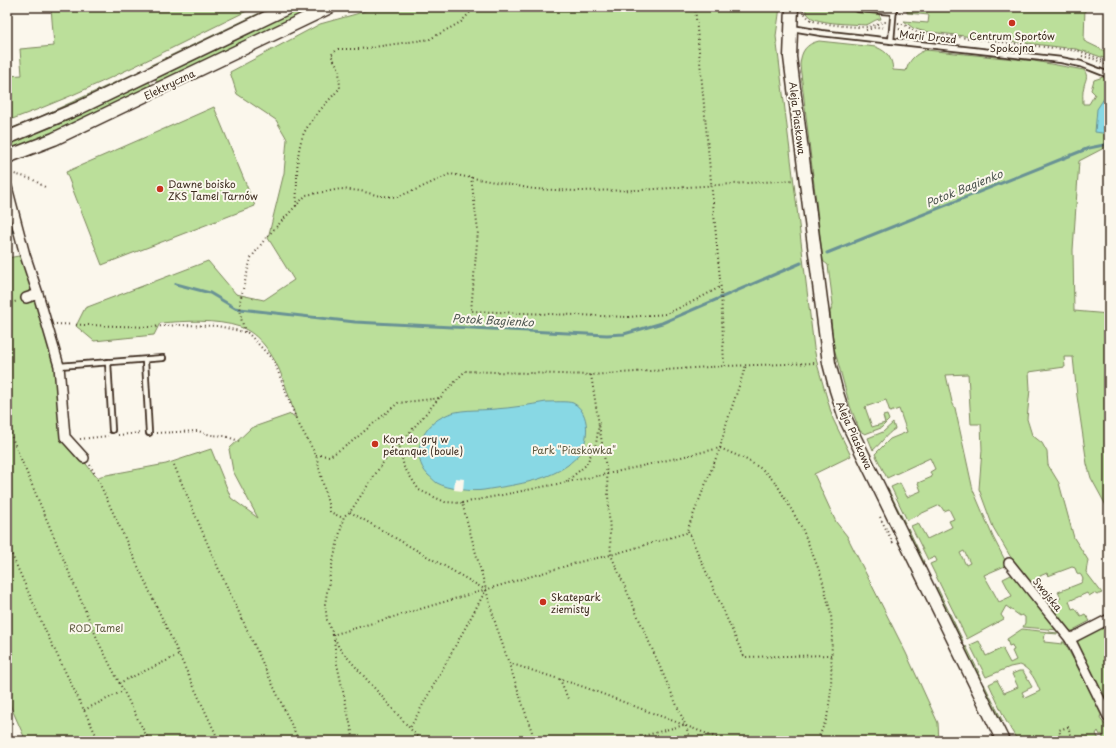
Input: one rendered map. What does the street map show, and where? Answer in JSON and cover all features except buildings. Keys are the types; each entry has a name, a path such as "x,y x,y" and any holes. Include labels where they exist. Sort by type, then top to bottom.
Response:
{"street":[{"name":"Elektryczna","path":"7,138 79,108 289,7"},
{"name":"Elektryczna","path":"7,157 54,139 330,7"},
{"name":"Aleja Piaskowa","path":"796,8 791,28 790,57 829,363 836,390 845,418 1003,741"},
{"path":"7,188 25,255 59,366 65,437 84,458"},
{"path":"26,298 38,294"},
{"name":"Swojska","path":"1009,563 1070,639 1109,718"},
{"path":"1070,639 1109,619"}],"lane":[{"path":"854,7 858,9 894,9 891,41"},
{"name":"Marii Drozd","path":"791,28 1061,60 1081,64 1109,75"},
{"path":"59,366 163,358"},
{"path":"145,360 149,433"},
{"path":"108,362 112,430"}],"path":[{"path":"296,206 298,157 302,136 316,116 340,88 339,69 331,56 338,49 360,49 430,39 460,22 476,7"},
{"path":"695,7 722,306 724,366"},
{"path":"802,7 806,16 811,20 822,22 861,27 870,27 881,22 892,22 904,24 910,30 916,32 1078,51 1109,62"},
{"path":"796,8 802,15"},
{"path":"816,25 860,30 876,27"},
{"path":"7,172 32,179 45,187"},
{"path":"245,332 241,318 240,301 251,258 265,239 306,195 341,189 361,191 380,196 397,197 450,174 534,189 578,191 641,190 798,180"},
{"path":"471,177 478,231 471,311 628,317 666,314 720,289"},
{"path":"47,324 149,327 179,325 218,326 248,333 274,361 297,421 316,455 330,512 343,518"},
{"path":"420,741 339,648 332,635 324,604 344,516 350,512 382,464 465,371 592,374 724,366 829,363"},
{"path":"332,635 583,561 611,555 686,534 720,448 746,365"},
{"path":"592,374 607,474 611,555 685,724 691,741"},
{"path":"316,455 330,456 350,444 398,403 440,398"},
{"path":"565,482 586,465 596,444 599,420"},
{"path":"7,426 99,643 149,741"},
{"path":"118,435 198,431 211,435 225,436 238,441"},
{"path":"7,437 11,435"},
{"path":"73,439 111,436"},
{"path":"399,445 404,467 419,490 446,502 462,503 502,496 720,448 745,459 762,470 776,483 802,528 821,575 831,614 831,690 826,718 817,741"},
{"path":"84,458 92,468 97,478 219,741"},
{"path":"174,465 214,559 300,741"},
{"path":"462,503 486,590 534,741"},
{"path":"350,512 486,590"},
{"path":"879,515 896,550"},
{"path":"687,531 744,657 831,655"},
{"path":"7,544 46,632 99,741"},
{"path":"410,728 486,590"},
{"path":"334,638 337,664 354,741"},
{"path":"119,683 179,655"},
{"path":"508,662 584,687 685,724 726,741"},
{"path":"560,679 568,698"},
{"path":"84,710 123,691"},
{"path":"638,741 643,736 685,724"},
{"path":"1062,741 1059,730 1068,727 1071,735"}],"green space":[{"path":"51,7 255,7 101,82 7,121 7,76 22,75 20,49 54,46"},
{"path":"272,7 277,7 150,67 151,65"},
{"path":"304,7 317,7 158,83 155,79"},
{"name":"Park \"Piaskówka\"","path":"376,7 780,7 776,36 814,348 833,419 851,456 814,474 836,522 847,536 906,653 938,723 939,741 26,741 7,698 7,258 25,255 60,365 65,437 97,478 166,464 211,449 231,498 258,518 233,471 229,449 251,428 291,414 296,418 278,367 265,346 247,330 231,324 190,321 160,323 154,335 94,341 76,326 85,308 208,261 236,294 264,300 294,280 268,238 284,173 287,139 276,120 237,94 230,72 320,24"},
{"path":"804,7 831,7 831,9 879,14 881,19 866,25 826,22 812,18"},
{"name":"Centrum Sportów Spokojna","path":"907,7 1085,7 1084,41 1109,53 1109,60 1076,49 922,31 913,28 904,21 928,23 929,15 907,13"},
{"path":"819,41 876,47 884,51 889,56 892,62 893,70 906,71 913,58 926,50 1034,61 1084,70 1086,77 1083,91 1083,104 1089,104 1095,94 1091,90 1094,80 1103,77 1109,81 1109,148 1104,148 1079,161 1073,250 1074,311 1109,314 1109,511 1091,478 1087,464 1073,357 1064,357 1065,367 1029,372 1030,389 1027,419 1032,435 1042,443 1047,452 1048,465 1059,483 1074,538 1088,560 1086,572 1102,593 1097,595 1094,593 1089,596 1087,593 1069,601 1072,609 1075,608 1081,616 1085,614 1090,621 1075,629 1076,631 1071,631 1067,628 1040,595 1044,591 1054,602 1061,598 1058,592 1081,583 1083,579 1081,575 1077,573 1075,568 1072,567 1048,576 1047,573 1040,576 1040,578 1036,580 1038,584 1033,586 1010,556 993,527 979,489 982,450 981,424 971,424 968,374 946,375 952,402 955,408 973,490 993,537 1006,562 1005,566 984,575 999,602 1012,596 1003,579 1013,574 1058,630 1023,627 1025,617 1022,615 1020,616 1006,606 1001,615 1004,619 967,639 930,564 937,561 935,557 928,560 911,526 918,523 927,539 952,527 949,521 954,519 949,509 944,511 940,505 907,520 891,487 900,483 907,497 921,491 918,483 932,477 930,472 935,469 930,458 887,478 875,454 890,439 907,432 899,409 890,412 886,400 865,407 872,427 885,423 883,416 887,415 889,420 881,428 865,434 860,431 850,406 834,348 830,312 833,304 828,265 823,261 800,65 803,52 814,42","holes":["964,551 970,563 966,565 960,553"]},
{"path":"142,70 144,71 80,102 7,132 7,130 35,119"},
{"path":"149,82 152,87 58,131 7,150 7,144 60,124"},
{"name":"Dawne boisko ZKS Tamel Tarnów","path":"214,107 255,206 102,265 66,172"},
{"path":"893,423 895,429 873,450 868,438 883,432"},
{"path":"888,489 905,523 901,522 886,491"},
{"path":"908,528 924,562 920,560 906,532"},
{"path":"937,587 963,641 959,640 935,590"},
{"path":"1109,623 1109,710 1077,643 1080,639"},
{"path":"1022,629 1058,633 1045,633 1044,642 1063,644 1062,642 1064,642 1102,714 1100,717 1104,724 1109,728 1109,741 1104,741 1102,734 1100,735 1098,731 1096,734 1100,741 1019,741 1016,738 1006,721 989,684 997,680 1004,693 1018,687 1012,674 1023,671 1032,687 1022,692 1025,698 1040,691 1037,683 1030,672 1020,665 1010,667 986,677 970,645 979,641 986,656 1003,648 1010,663 1016,660 1012,651 1014,650 1012,645 1009,646 1007,639"},
{"path":"966,646 982,679 978,678 964,651"},
{"path":"984,684 1003,722 996,714 983,688"}],"water":[{"path":"1105,97 1109,99 1109,134 1095,132 1097,109"},
{"path":"546,402 571,402 579,407 585,420 585,442 579,455 559,471 528,482 473,491 460,490 437,483 423,468 419,451 420,443 428,428 442,417 461,411 508,408"}],"pier":[{"path":"455,478 464,479 463,491 454,490"}],"waterway":[{"name":"Potok Bagienko","path":"827,253 1089,148 1109,144"},
{"name":"Potok Bagienko","path":"7,230 14,232"},
{"name":"Potok Bagienko","path":"176,284 210,293 235,308 240,309 355,322 607,335 624,334 662,323 801,263"}],"place":[{"name":"Centrum Sportów Spokojna","path":"1012,23"},
{"name":"Dawne boisko ZKS Tamel Tarnów","path":"160,189"},
{"name":"Kort do gry w pétanque (boule)","path":"375,444"},
{"name":"Skatepark ziemisty","path":"543,602"}],"park label":[{"name":"ROD Tamel","path":"96,627"}]}
